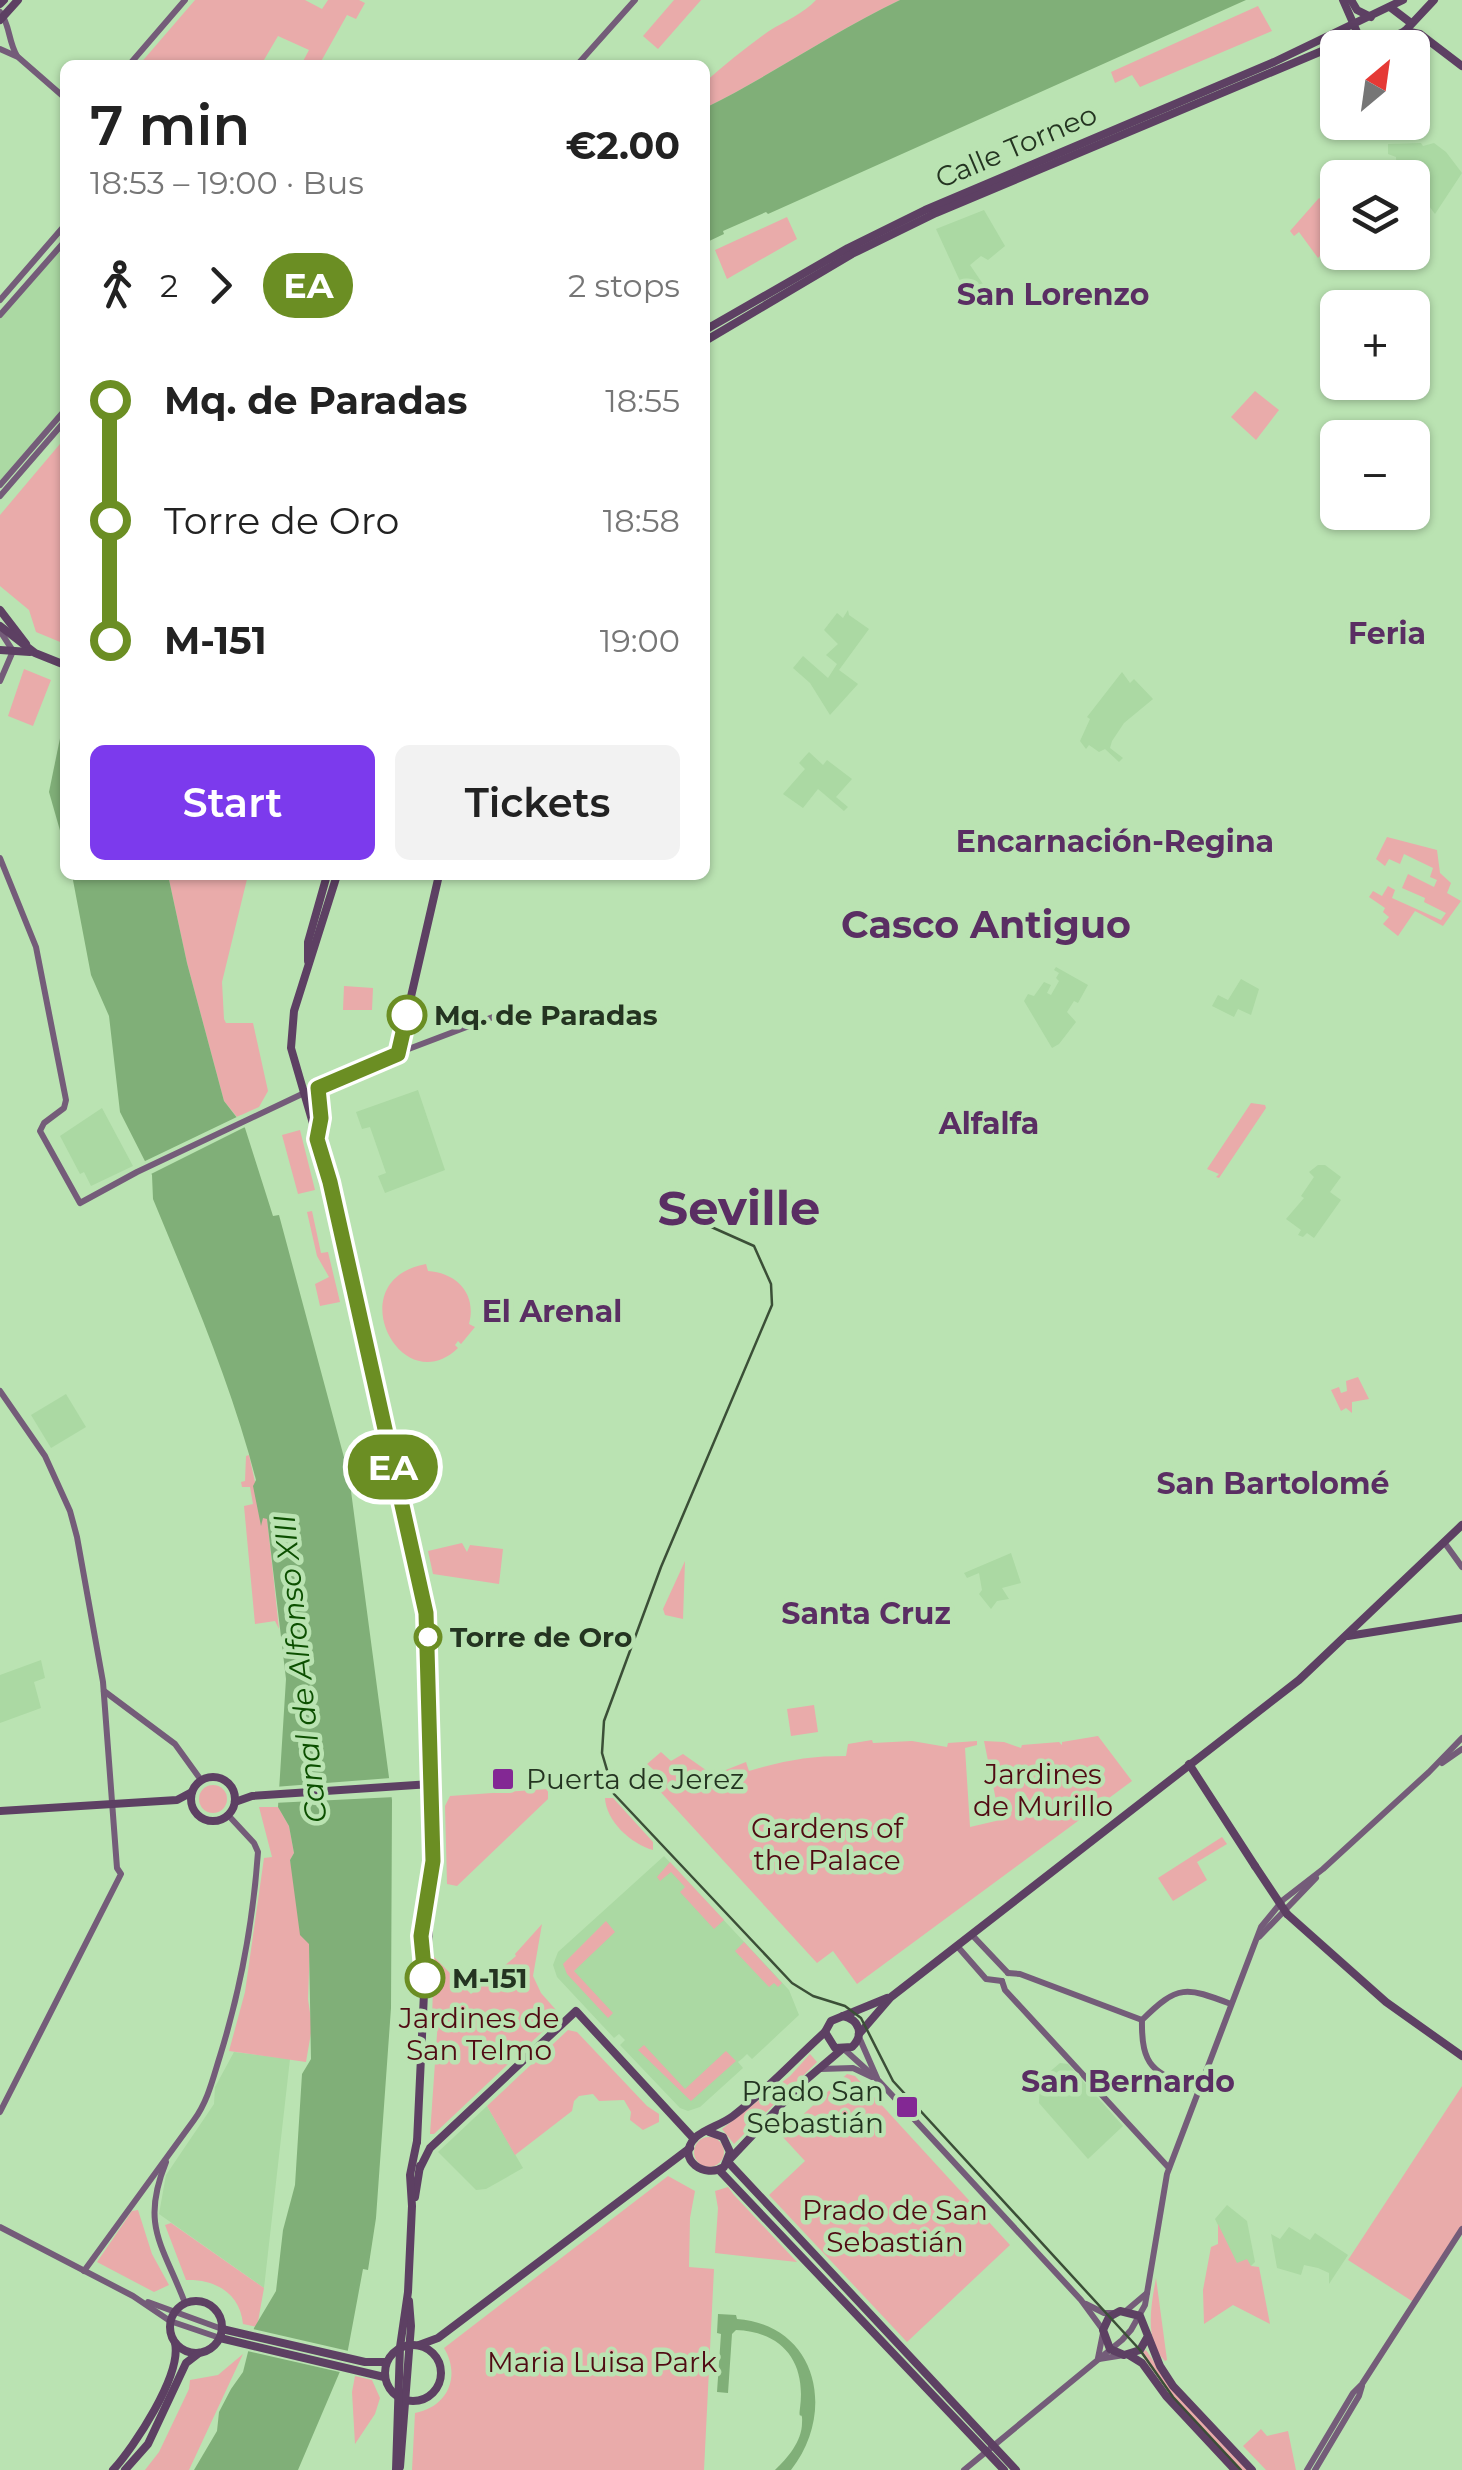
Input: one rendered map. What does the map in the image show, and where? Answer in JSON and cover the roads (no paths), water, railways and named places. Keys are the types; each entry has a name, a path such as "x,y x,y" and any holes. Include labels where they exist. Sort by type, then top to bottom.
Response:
{"main road":[{"path":"18,0 2,10 18,57"},
{"path":"132,60 186,0"},
{"path":"582,60 635,0"},
{"path":"1344,0 1356,30"},
{"path":"1351,0 1357,10 1376,15 1363,30"},
{"name":"Calle Torneo","path":"710,327 831,257 924,210 1376,15 1402,0"},
{"path":"1406,30 1434,0"},
{"path":"1390,8 1411,23"},
{"path":"7,33 0,46 60,94"},
{"path":"1430,41 1462,66"},
{"name":"Calle Torneo","path":"710,338 852,254 936,213 1320,52"},
{"path":"0,300 60,231"},
{"path":"0,315 60,247"},
{"path":"0,484 60,416"},
{"path":"0,496 60,427"},
{"path":"0,610 36,652"},
{"path":"0,628 60,663"},
{"path":"0,628 13,651"},
{"path":"0,650 36,652"},
{"path":"2,677 13,651"},
{"path":"0,660 2,677"},
{"path":"0,858 36,947 66,1100 62,1111 40,1128 80,1203 319,1086 493,1017"},
{"path":"309,966 308,942 326,880"},
{"path":"335,880 292,1020 292,1055 330,1182 424,1604 429,1673 433,1861 421,1936 425,1975 417,2141 410,2175 410,2346 397,2470"},
{"path":"398,1054 439,880"},
{"path":"436,892 448,895"},
{"path":"317,1139 321,1118 319,1086"},
{"path":"0,1391 45,1456 70,1511 104,1690 117,1868 121,1874 0,2112"},
{"path":"664,2165 693,2164 705,2172 719,2170 801,2084 852,2047 891,1997 1300,1680 1462,1525"},
{"path":"1444,1542 1462,1567"},
{"path":"1376,1608 1371,1622 1382,1630"},
{"path":"1350,1634 1462,1618"},
{"path":"104,1690 176,1744 202,1780"},
{"path":"964,2470 1110,2350 1132,2330 1140,2316 1148,2292 1169,2168 1260,1927 1278,1904 1324,1869 1462,1738"},
{"path":"1429,1772 1462,1748"},
{"path":"1189,1764 1286,1912 1386,2002 1462,2056"},
{"path":"0,1811 177,1800 192,1792 202,1780 219,1778 227,1782 235,1797 228,1815 219,1820 208,1820 177,1800"},
{"path":"235,1797 431,1784"},
{"path":"192,1792 194,1810"},
{"path":"84,2271 203,2107 242,1984 258,1852 228,1815"},
{"path":"1256,1941 1324,1869"},
{"path":"973,1936 1008,1973 1020,1974 1142,2020"},
{"path":"958,1948 986,1980 1002,1981"},
{"path":"1002,1981 1008,1973"},
{"path":"1002,1981 1025,2013 1169,2168"},
{"path":"1142,2020 1180,1992 1190,1990 1231,2004"},
{"path":"373,2368 410,2346 438,2338 756,2098 825,2032 831,2021 891,1997"},
{"path":"412,2206 420,2168 430,2148 576,2011 692,2144 693,2164"},
{"path":"843,2016 855,2022 878,2080"},
{"path":"1142,2020 1146,2059 1152,2068 1198,2090"},
{"path":"825,2032 830,2044 878,2080 1081,2300 1110,2350"},
{"path":"821,2069 853,2068 878,2080"},
{"path":"708,2132 726,2140 728,2161 1004,2470"},
{"path":"417,2141 430,2148"},
{"path":"417,2141 420,2168"},
{"path":"168,2156 155,2197 153,2224 185,2303"},
{"path":"719,2170 989,2449 1016,2470"},
{"path":"0,2228 172,2317 221,2333 373,2368 384,2376"},
{"path":"1307,2470 1353,2392 1362,2384 1462,2229"},
{"path":"1081,2300 1096,2310 1114,2314 1127,2310 1148,2292"},
{"path":"113,2470 136,2440 168,2379 176,2358 170,2332 172,2317 185,2303 202,2302 238,2337"},
{"path":"1127,2310 1146,2324 1160,2366 1173,2386 1252,2470"},
{"path":"1098,2360 1103,2332 1114,2314"},
{"path":"212,2348 221,2333 219,2315"},
{"path":"1098,2360 1142,2348 1148,2336"},
{"path":"125,2470 148,2444 186,2363 199,2353 238,2337"},
{"path":"386,2362 384,2376 389,2388 402,2399 421,2400 434,2392 441,2374 436,2357 438,2338"},
{"path":"175,2343 185,2352 199,2353"},
{"path":"410,2346 436,2357"},
{"path":"1110,2350 1142,2363 1166,2396 1236,2470"},
{"path":"1315,2470 1359,2396 1362,2384"}],"water":[{"path":"900,0 1246,0 723,231 724,234 710,241 710,105"},
{"path":"60,738 60,830 49,792"},
{"name":"Canal de Alfonso XIII","path":"73,880 169,880 224,1101 245,1128 273,1216 279,1215 349,1476 392,1800 391,2008 376,2218 368,2270 363,2269 347,2355 298,2470 194,2470 217,2431 219,2412 243,2372 254,2328 276,2291 283,2230 295,2185 302,2074 311,2059 309,1944 300,1935 290,1860 294,1853 289,1826 278,1807 286,1679 267,1519 263,1518 261,1526 253,1486 256,1480 235,1408 153,1199 152,1175 120,1112 109,1016 91,975"},
{"path":"718,2314 736,2315 737,2319 764,2325 786,2337 801,2354 811,2375 815,2398 813,2423 791,2470 775,2470 793,2449 801,2430 801,2392 795,2364 779,2344 767,2337 736,2330 732,2334 728,2393 717,2392 721,2334 717,2333"}],"tram line":[{"path":"671,1209 754,1246 771,1284 772,1305 661,1567 604,1721 602,1753 614,1794 792,1983 813,1996 845,2006 861,2018 893,2081 1140,2350 1173,2397 1241,2470"}],"place":[{"name":"Mq. de Paradas","path":"407,1015"},
{"name":"Torre de Oro","path":"428,1637"},
{"name":"Puerta de Jerez","path":"503,1779"},
{"name":"M-151","path":"425,1978"},
{"name":"Prado San Sebastián","path":"907,2107"}],"district":[{"name":"San Lorenzo","path":"1053,294"},
{"name":"Feria","path":"1387,633"},
{"name":"Encarnación-Regina","path":"1115,841"},
{"name":"Casco Antiguo","path":"986,924"},
{"name":"Alfalfa","path":"989,1123"},
{"name":"Seville","path":"739,1208"},
{"name":"El Arenal","path":"552,1311"},
{"name":"San Bartolomé","path":"1273,1483"},
{"name":"Santa Cruz","path":"866,1613"},
{"name":"San Bernardo","path":"1128,2081"}],"park label":[{"name":"Jardines de Murillo","path":"1043,1790"},
{"name":"Gardens of the Palace","path":"827,1844"},
{"name":"Jardines de San Telmo","path":"479,2034"},
{"name":"Prado de San Sebastián","path":"895,2226"},
{"name":"Maria Luisa Park","path":"602,2362"}]}
